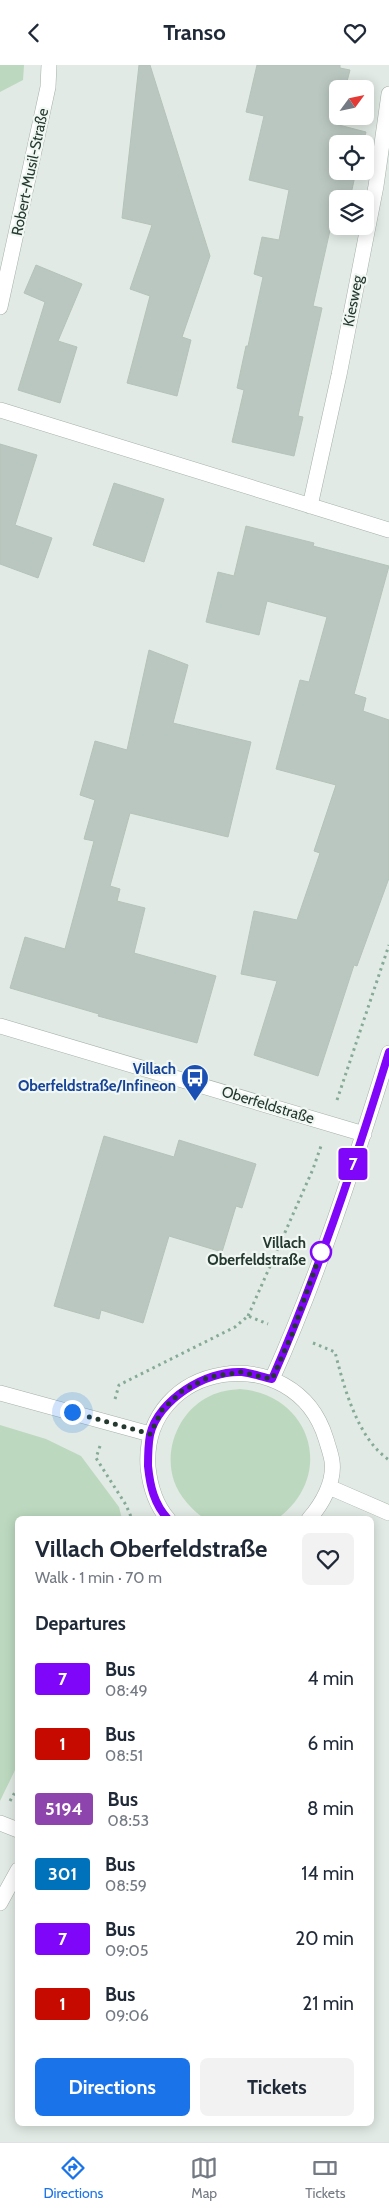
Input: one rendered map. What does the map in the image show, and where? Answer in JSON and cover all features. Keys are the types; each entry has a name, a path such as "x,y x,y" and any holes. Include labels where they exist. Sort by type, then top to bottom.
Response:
{"street":[{"name":"Robert-Musil-Straße","path":"0,307 44,106 49,65"},
{"name":"Kiesweg","path":"310,506 339,375 376,186 389,94"},
{"path":"0,410 389,530"},
{"name":"Oberfeldstraße","path":"0,1026 364,1134"},
{"path":"272,1379 292,1334 364,1134 389,1053"},
{"path":"165,1516 161,1511 150,1485 148,1454 150,1434 162,1410 182,1391 209,1377 241,1372 272,1379 292,1390 313,1413 324,1433 332,1462 329,1487 311,1516"},
{"path":"0,1393 150,1434"},
{"path":"329,1487 389,1513"},
{"path":"0,1823 15,1828"},
{"path":"0,1903 15,1876"}],"path":[{"path":"340,1091 389,945"},
{"path":"117,1391 119,1385 235,1327 248,1316 317,1158"},
{"path":"248,1316 261,1321"},
{"path":"323,1347 335,1352 345,1390 358,1419 370,1442 389,1460"},
{"path":"100,1447 96,1459 126,1505 131,1516"}],"green space":[{"path":"0,65 24,65 23,80 0,92"},
{"path":"240,1389 265,1395 284,1406 299,1421 308,1440 310,1461 306,1481 295,1501 280,1516 201,1516 186,1502 179,1492 171,1468 173,1443 177,1431 183,1420 199,1402 221,1392"},
{"path":"0,1425 46,1439 81,1456 119,1507 121,1516 15,1516 15,1770 0,1801"}],"building":[{"path":"139,65 150,65 210,256 182,337 191,340 177,396 127,383 150,296 130,289 152,225 122,218"},
{"path":"257,65 340,65 340,68 350,70 347,80 329,80 329,125 339,125 366,132 365,135 329,135 329,180 354,180 352,190 329,190 329,235 313,306 322,308 298,416 303,417 294,456 232,442 244,390 237,388 263,277 254,274 262,237 279,240 289,190 249,180 264,116 246,112"},
{"path":"36,265 82,284 58,341 77,347 60,403 18,390 45,302 24,293"},
{"path":"0,444 37,455 15,525 52,538 38,578 0,564"},
{"path":"114,483 164,499 144,562 93,545"},
{"path":"246,526 314,543 313,546 389,566 354,694 366,698 363,711 389,720 389,878 357,966 354,965 318,1076 254,1055 277,981 241,974 254,911 297,920 320,853 314,851 336,785 276,769 300,680 309,682 327,617 267,601 259,635 206,622 218,572 234,576"},
{"path":"149,650 188,665 173,723 251,742 228,837 130,813 110,886 120,889 117,901 145,908 134,953 216,976 197,1043 98,1016 99,1014 10,988 25,937 65,949 94,841 84,839 95,800 80,795 95,741 127,750"},
{"path":"104,1136 174,1157 179,1140 256,1164 242,1208 236,1206 222,1252 169,1236 143,1323 101,1310 99,1319 54,1306"}],"bus line":[{"name":"7","path":"165,1516 161,1511 150,1485 148,1454 150,1434 162,1410 182,1391 209,1377 241,1372 272,1379 292,1334 358,1151 389,1052"}],"place":[{"name":"Villach Oberfeldstraße/Infineon","path":"195,1102"},
{"name":"Villach Oberfeldstraße","path":"321,1252"}],"route":[{"path":"72,1412 150,1434 162,1410 182,1391 209,1377 241,1372 272,1379 292,1334 321,1252"}]}
